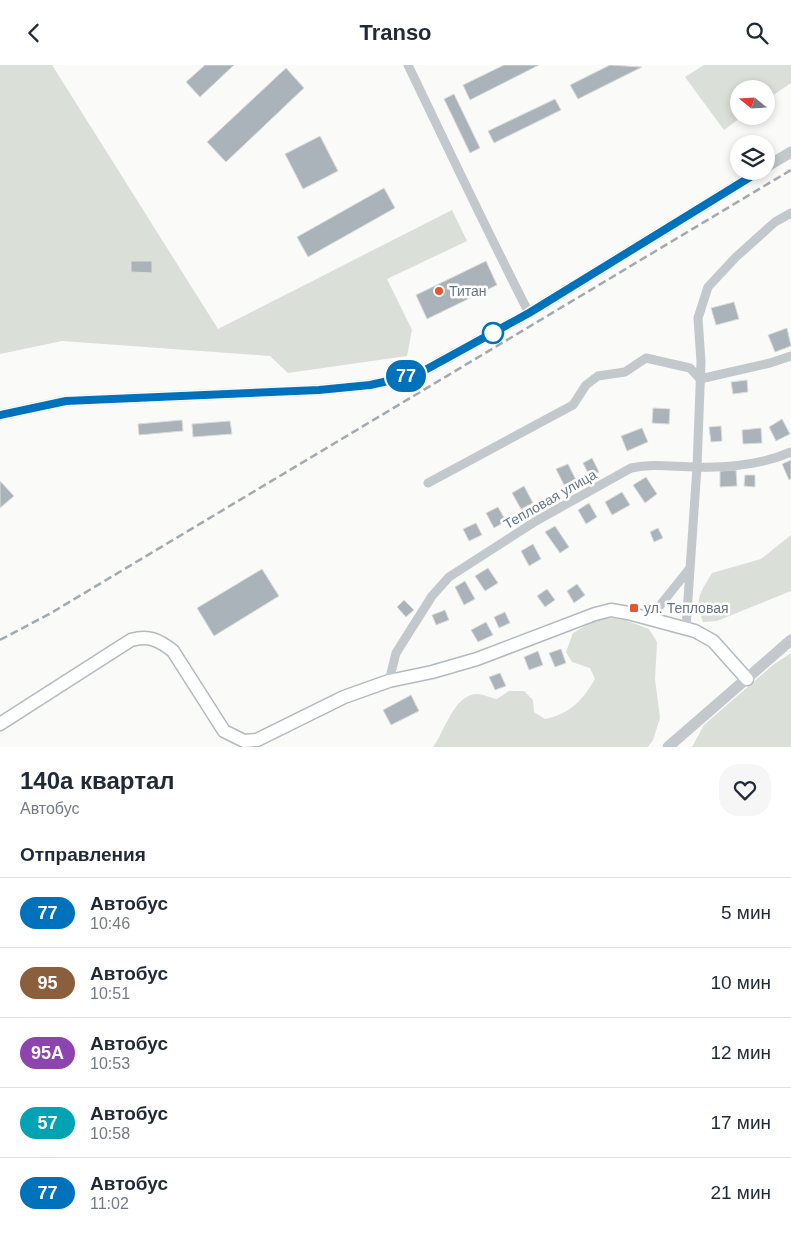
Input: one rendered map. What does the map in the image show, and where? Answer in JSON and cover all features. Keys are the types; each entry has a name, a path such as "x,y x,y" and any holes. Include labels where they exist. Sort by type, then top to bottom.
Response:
{"main road":[{"path":"0,724 131,640 141,637 150,637 162,642 173,651 224,731 244,741 266,737 344,697 388,681 432,673 477,659 611,610 686,628 713,641 748,679"}],"street":[{"path":"408,65 478,214 529,313"},
{"path":"775,162 791,152"},
{"path":"0,415 66,401 319,390 370,385 402,378 427,369 529,313 745,180"},
{"path":"686,628 695,521 700,379 698,318 708,287 736,257 776,222 791,213"},
{"path":"700,379 770,363 791,356"},
{"path":"428,483 573,405 586,385 598,376 625,372 646,359 690,368 700,379"},
{"name":"Тепловая улица","path":"388,681 396,653 419,615 449,577 536,521 631,467 646,465 697,467 761,463 791,452"},
{"path":"650,618 690,568"},
{"path":"668,747 748,679 791,639"}],"shaded area":[{"path":"0,65 52,65 218,329 452,210 467,241 387,279 412,330 407,356 288,373 270,356 62,341 0,354"},
{"path":"704,65 791,65 791,83 775,94 775,80 730,80 731,125 724,130 685,77"},
{"path":"791,535 791,591 717,621 703,622 699,607 700,596 712,573 761,559"},
{"path":"601,617 625,620 649,629 657,642 655,679 660,718 653,740 648,747 433,747 450,715 462,700 469,696 479,694 497,699 509,691 524,691 533,700 534,712 545,719 569,710 586,693 595,679 590,668 572,662 566,652 573,633"},
{"path":"791,653 791,747 692,747 704,725 773,665"}],"building":[{"path":"205,65 234,65 200,97 186,82"},
{"path":"504,65 539,65 470,100 463,85"},
{"path":"610,65 642,67 578,99 570,85"},
{"path":"286,68 304,88 226,162 207,142"},
{"path":"454,94 480,148 470,153 444,99"},
{"path":"555,99 561,110 494,143 488,131"},
{"path":"320,136 338,171 303,189 285,154"},
{"path":"384,188 395,208 308,257 297,237"},
{"path":"131,261 152,261 152,273 131,272"},
{"path":"486,261 497,285 427,319 416,295"},
{"path":"734,302 739,319 716,325 711,308"},
{"path":"787,328 791,346 775,352 768,335"},
{"path":"747,380 748,392 733,394 731,382"},
{"path":"653,408 670,409 669,424 652,423"},
{"path":"782,419 790,434 776,441 769,427"},
{"path":"182,420 183,431 139,435 138,424"},
{"path":"230,421 232,434 193,437 192,424"},
{"path":"721,426 722,441 711,442 709,427"},
{"path":"642,428 648,442 627,451 621,436"},
{"path":"761,428 762,443 743,444 742,430"},
{"path":"592,458 599,472 590,477 583,463"},
{"path":"791,460 791,479 789,480 782,464"},
{"path":"568,464 576,480 564,485 556,469"},
{"path":"736,470 737,486 720,487 720,471"},
{"path":"745,475 755,475 755,487 744,486"},
{"path":"646,477 657,494 645,503 633,485"},
{"path":"0,481 14,496 0,508"},
{"path":"524,486 533,503 521,509 512,493"},
{"path":"622,492 630,505 612,515 605,502"},
{"path":"589,503 597,517 586,524 578,510"},
{"path":"498,507 506,521 494,528 486,513"},
{"path":"476,523 482,535 469,541 463,529"},
{"path":"555,526 569,547 560,553 545,532"},
{"path":"658,528 663,538 654,542 650,532"},
{"path":"533,544 541,559 529,566 521,551"},
{"path":"488,568 498,583 485,591 475,576"},
{"path":"262,569 279,596 214,636 197,608"},
{"path":"465,581 475,599 464,605 455,587"},
{"path":"577,584 585,595 574,603 567,591"},
{"path":"547,589 555,600 545,607 537,596"},
{"path":"404,600 414,610 406,617 397,607"},
{"path":"445,610 449,620 436,625 432,615"},
{"path":"505,612 510,623 499,628 494,617"},
{"path":"486,622 493,635 478,642 471,630"},
{"path":"561,649 566,663 555,667 549,653"},
{"path":"538,651 543,665 529,670 524,657"},
{"path":"500,673 506,686 495,690 489,677"},
{"path":"411,695 419,711 391,725 383,710"}],"railway":[{"path":"0,640 51,613 791,170"}],"bus line":[{"name":"77","path":"0,415 66,401 319,390 370,385 402,378 427,369 529,313 745,180"}],"place":[{"name":"Титан","path":"439,291"},
{"name":"ул. Тепловая","path":"634,608"}]}
